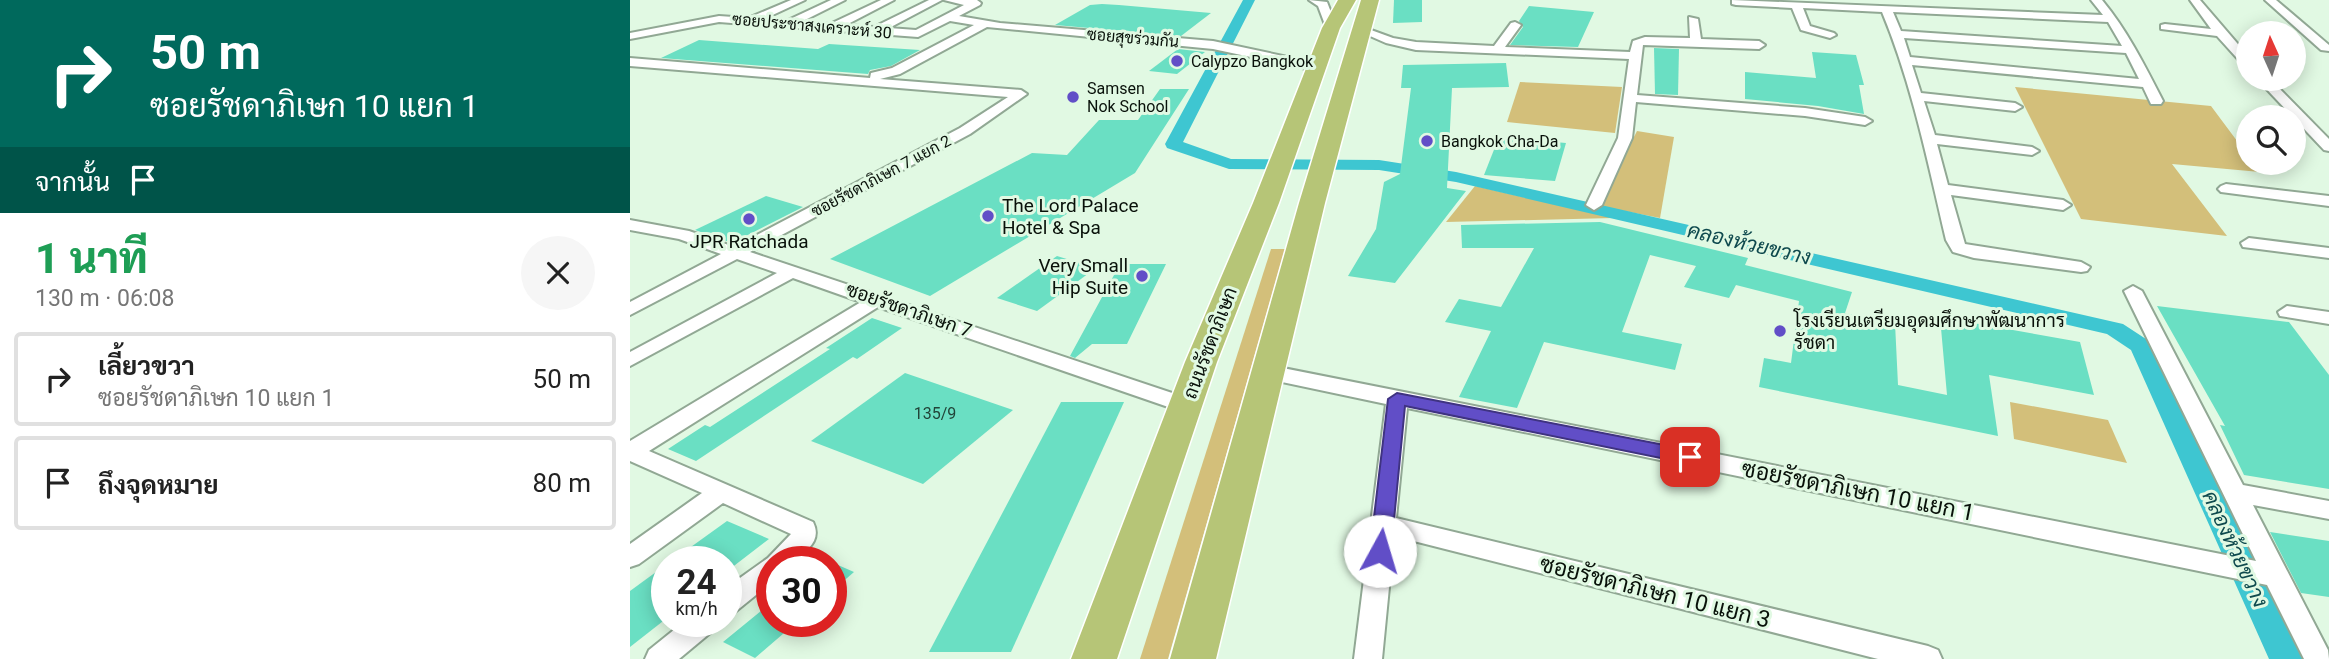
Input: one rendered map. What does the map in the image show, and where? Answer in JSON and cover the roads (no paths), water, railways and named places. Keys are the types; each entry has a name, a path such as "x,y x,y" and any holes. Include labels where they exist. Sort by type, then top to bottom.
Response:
{"main road":[{"name":"ถนนรัชดาภิเษก","path":"1331,29 1334,0"},
{"name":"ถนนรัชดาภิเษก","path":"1094,659 1185,405 1266,203 1297,114 1331,29 1347,0"},
{"path":"1359,30 1360,0"},
{"path":"1193,659 1312,203 1359,30 1370,0"}],"street":[{"path":"725,20 772,0"},
{"path":"748,22 800,0"},
{"path":"786,24 840,0"},
{"path":"830,28 889,0"},
{"path":"874,31 937,0"},
{"name":"ซอยประชาสงเคราะห์ 30","path":"630,36 725,20 918,34 976,3 949,0"},
{"path":"1314,0 1323,4 1331,29"},
{"path":"2015,0 2026,15"},
{"path":"2096,0 2113,19 2132,50 2156,101"},
{"path":"2195,0 2236,50"},
{"path":"2270,0 2325,48"},
{"path":"1736,2 2113,19"},
{"path":"1797,6 1805,28 1830,35"},
{"path":"1885,9 1897,34 1959,248 1974,253 2081,267"},
{"name":"ซอยสุขร่วมกัน","path":"949,18 985,24 1213,45 1316,67"},
{"path":"1693,19 1696,41"},
{"path":"630,61 653,60 885,76 985,24"},
{"path":"1496,51 1515,25"},
{"path":"2165,27 2220,33"},
{"path":"1359,30 1405,45 1636,56"},
{"path":"1897,34 2132,50"},
{"path":"1594,205 1625,138 1640,41 1759,45"},
{"path":"1903,60 2148,84"},
{"name":"ซอยรัชดาภิเษก 7 แยก 2","path":"630,61 1021,94 965,131 630,309"},
{"path":"2275,91 2329,147"},
{"path":"1915,96 2015,107"},
{"path":"1631,98 1805,112 1865,121"},
{"path":"1929,139 2032,151"},
{"path":"1940,189 2063,205"},
{"path":"2226,189 2329,201"},
{"name":"ซอยรัชดาภิเษก 7","path":"630,226 683,235 1185,405"},
{"path":"2249,243 2329,253"},
{"path":"630,360 793,271"},
{"path":"2133,291 2235,493 2273,575 2318,659"},
{"path":"630,452 878,299"},
{"path":"2287,312 2329,318"},
{"name":"ซอยรัชดาภิเษก 10 แยก 1","path":"1268,372 2273,575"},
{"path":"1368,659 1397,399"},
{"path":"630,452 804,529 805,536 795,546"},
{"path":"630,556 721,492"},
{"path":"2235,493 2329,510"},
{"name":"ซอยรัชดาภิเษก 10 แยก 3","path":"1383,524 1928,659"},
{"path":"742,591 756,580"},
{"path":"659,659 686,637"}],"waterway":[{"name":"คลองห้วยขวาง","path":"1249,0 1173,144 1229,164 1379,165 1456,177 2115,329 2141,346 2286,659"}],"place":[{"name":"Calypzo Bangkok","path":"1177,61"},
{"name":"Samsen Nok School","path":"1073,97"},
{"name":"Bangkok Cha-Da","path":"1427,141"},
{"name":"The Lord Palace Hotel & Spa","path":"988,216"},
{"name":"JPR Ratchada","path":"749,219"},
{"name":"Very Small Hip Suite","path":"1142,276"},
{"name":"โรงเรียนเตรียมอุดมศึกษาพัฒนาการ รัชดา","path":"1780,331"}]}
